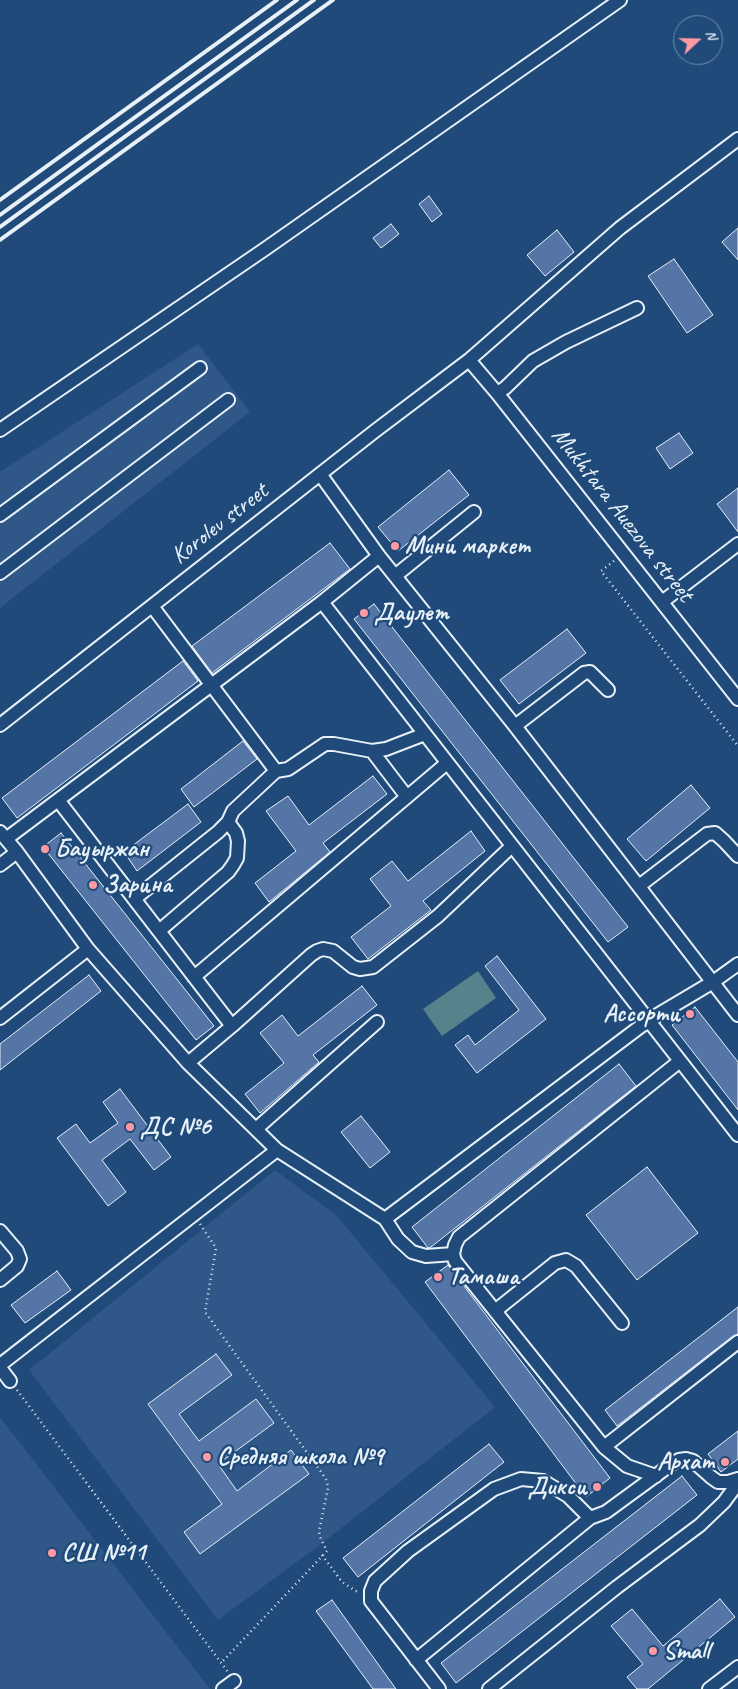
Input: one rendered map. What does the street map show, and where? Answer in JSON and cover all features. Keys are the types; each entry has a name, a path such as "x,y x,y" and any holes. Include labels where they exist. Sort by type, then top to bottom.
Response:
{"street":[{"path":"0,430 265,249 620,0"},
{"name":"Korolev street","path":"0,726 320,474 469,360 620,228 738,139"},
{"path":"497,393 533,361 566,342 637,308"},
{"name":"Mukhtara Auezova street","path":"469,360 738,699"},
{"path":"0,515 200,368"},
{"path":"0,573 228,400"},
{"path":"320,474 379,556 515,726 738,1015"},
{"path":"395,576 474,512"},
{"path":"662,602 738,544"},
{"path":"379,556 322,602 58,800 3,836 17,852 88,950 188,1063 277,1150 385,1219 398,1239 412,1252 426,1256 453,1254"},
{"path":"322,602 738,1135"},
{"path":"152,606 276,771"},
{"path":"515,726 584,673 590,672 608,690"},
{"path":"134,899 218,832 228,822 233,811 276,771 288,769 325,744 372,751 386,749 425,734"},
{"path":"372,751 407,797"},
{"path":"194,977 447,763"},
{"path":"58,800 232,1026"},
{"path":"159,931 228,872 233,865 237,858 238,841 236,833 228,822"},
{"path":"638,886 707,834 715,833 738,856"},
{"path":"188,1063 317,951 323,949 333,950 353,967 360,970 373,967 438,916 512,846"},
{"path":"0,865 17,852"},
{"path":"0,1018 88,950"},
{"path":"385,1219 649,1020 713,982 738,964"},
{"path":"256,1129 377,1022"},
{"path":"656,1476 627,1466 604,1447 455,1261 453,1254 455,1245 460,1237 680,1061"},
{"path":"10,1381 0,1366 277,1150"},
{"path":"0,1231 17,1251 20,1259 17,1266 0,1280"},
{"path":"495,1311 555,1264 566,1260 576,1266 622,1322"},
{"path":"604,1447 738,1342"},
{"path":"416,1660 590,1518 606,1512 673,1463 686,1459 693,1461 718,1482 738,1479"},
{"path":"439,1689 371,1601 371,1590 375,1581 408,1551 494,1488 521,1479 544,1480 568,1496 590,1518"},
{"path":"489,1689 617,1587 700,1525 724,1502 738,1483"},
{"path":"709,1689 738,1667"},
{"path":"223,1689 234,1681"}],"path":[{"path":"623,553 601,571 738,746"},
{"path":"194,1214 216,1248 205,1312 328,1481 319,1531 327,1551 221,1663"},
{"path":"10,1381 234,1681"},
{"path":"322,1555 342,1582 371,1601"}],"shaded area":[{"path":"198,344 250,412 0,608 0,472"},
{"path":"275,1170 337,1216 495,1407 325,1541 218,1620 29,1370"},
{"name":"СШ №11","path":"0,1417 210,1689 0,1689"}],"green space":[{"path":"478,971 496,998 442,1036 423,1009"}],"building":[{"path":"429,196 442,214 432,222 419,204"},
{"path":"391,224 399,234 381,248 373,238"},
{"path":"738,228 738,260 722,242"},
{"path":"557,230 574,252 545,276 527,255"},
{"path":"674,259 713,315 687,333 648,276"},
{"path":"679,433 693,453 670,469 656,448"},
{"path":"449,470 469,495 398,551 378,527"},
{"path":"738,488 738,532 717,504"},
{"path":"330,543 350,569 212,673 192,646"},
{"path":"374,604 628,927 608,942 354,619"},
{"path":"567,629 586,653 519,704 500,680"},
{"path":"183,661 198,681 17,818 2,798"},
{"path":"243,741 257,759 194,807 181,789"},
{"path":"373,776 387,794 323,843 330,852 269,902 255,883 296,851 266,811 288,796 309,825"},
{"path":"691,785 710,808 646,861 627,839"},
{"path":"188,804 201,822 137,871 124,852"},
{"path":"471,831 485,851 423,901 431,910 368,959 351,937 391,906 370,879 392,861 408,881"},
{"path":"61,833 214,1026 196,1040 43,847"},
{"path":"497,956 546,1019 477,1073 455,1045 468,1035 475,1045 519,1010 485,966"},
{"path":"89,975 101,991 0,1070 0,1044"},
{"path":"362,986 377,1005 313,1055 319,1062 260,1113 245,1094 284,1063 260,1033 282,1015 298,1036"},
{"path":"695,1007 738,1062 738,1110 672,1025"},
{"path":"619,1064 636,1086 428,1248 412,1227"},
{"path":"120,1089 171,1157 154,1170 130,1139 102,1160 126,1192 108,1206 57,1138 76,1124 90,1143 118,1123 103,1102"},
{"path":"361,1116 390,1152 370,1168 341,1132"},
{"path":"647,1167 698,1233 637,1280 586,1215"},
{"path":"448,1265 610,1478 586,1497 425,1282"},
{"path":"57,1271 71,1290 25,1323 11,1305"},
{"path":"738,1307 738,1334 617,1426 605,1410"},
{"name":"Средняя школа №9","path":"216,1354 232,1375 179,1414 199,1441 256,1399 274,1423 218,1464 237,1491 291,1450 309,1474 200,1554 184,1532 222,1504 148,1404"},
{"path":"738,1431 738,1459 721,1472 708,1454"},
{"path":"489,1444 504,1462 358,1577 343,1558"},
{"path":"682,1476 697,1495 456,1683 441,1663"},
{"path":"720,1599 735,1617 648,1689 637,1689 627,1677 643,1664 611,1626 632,1609 663,1646"},
{"path":"332,1600 396,1689 373,1689 316,1611"}],"railway":[{"path":"0,200 277,0"},
{"path":"0,215 297,0"},
{"path":"0,227 314,0"},
{"path":"0,240 333,0"}],"place":[{"name":"Мини маркет","path":"395,546"},
{"name":"Даулет","path":"364,613"},
{"name":"Бауыржан","path":"45,849"},
{"name":"Зарина","path":"93,885"},
{"name":"Ассорти","path":"690,1014"},
{"name":"ДС №6","path":"130,1127"},
{"name":"Тамаша","path":"438,1277"},
{"name":"Средняя школа №9","path":"207,1457"},
{"name":"Архат","path":"725,1462"},
{"name":"Дикси","path":"597,1487"},
{"name":"СШ №11","path":"52,1553"},
{"name":"Small","path":"653,1651"}]}
